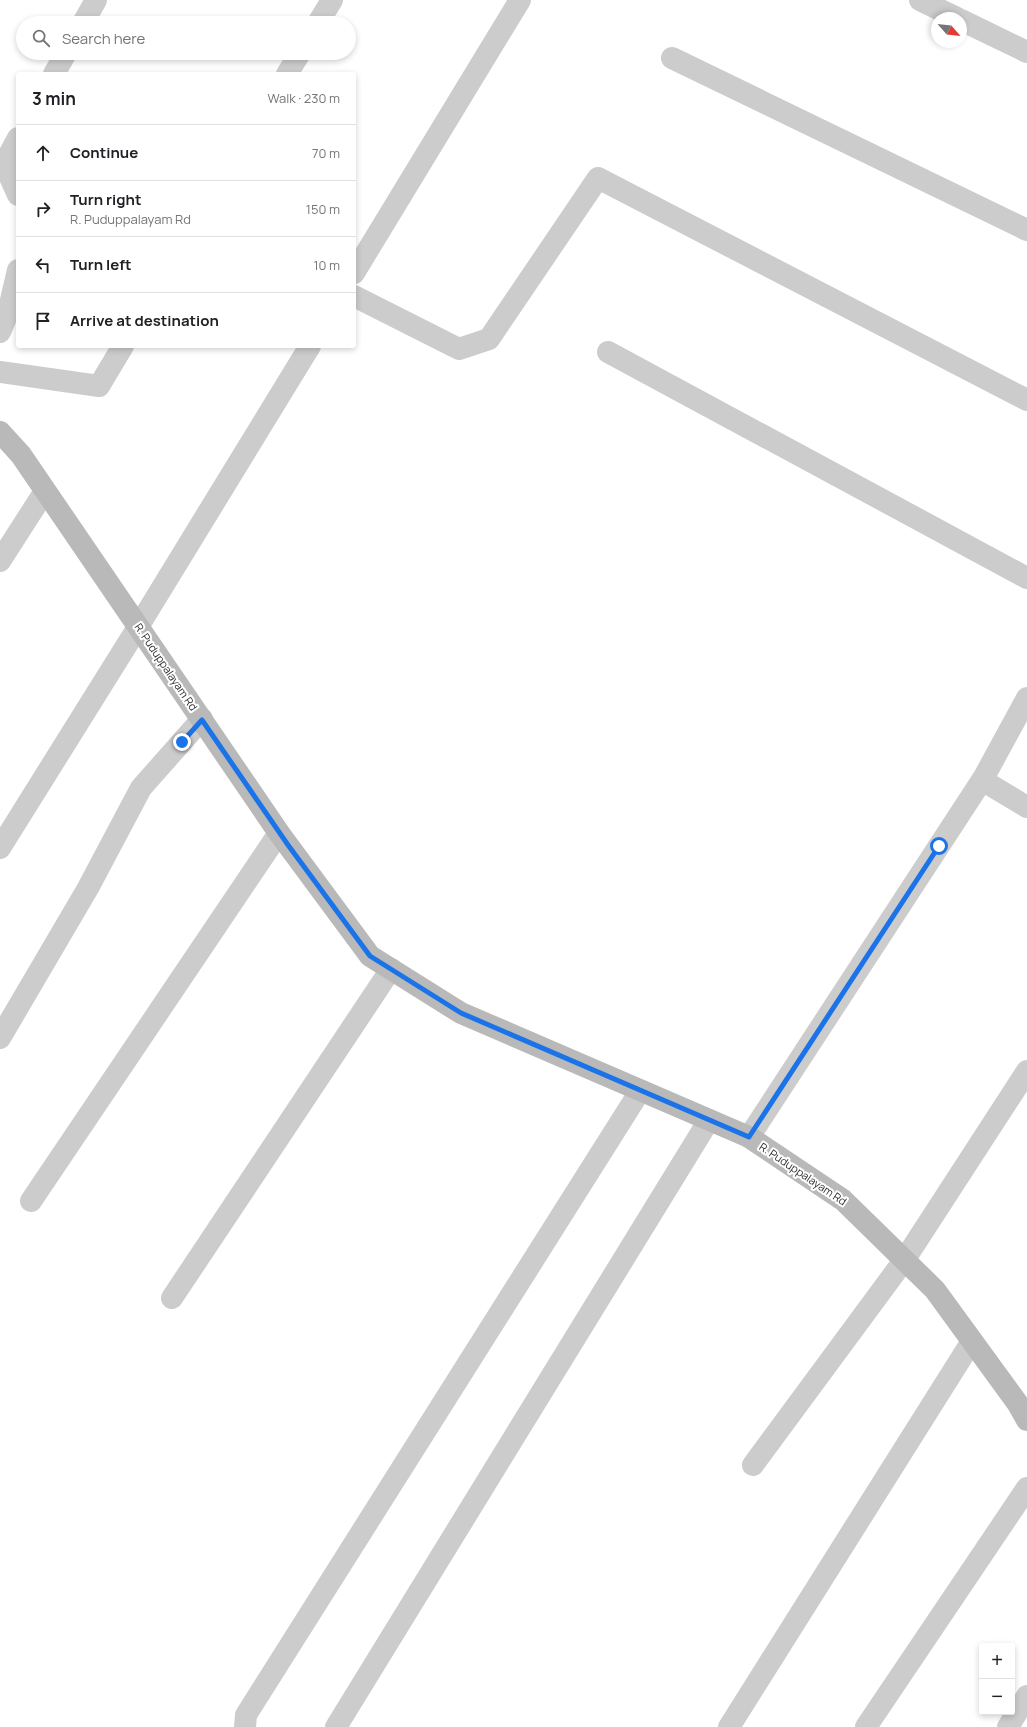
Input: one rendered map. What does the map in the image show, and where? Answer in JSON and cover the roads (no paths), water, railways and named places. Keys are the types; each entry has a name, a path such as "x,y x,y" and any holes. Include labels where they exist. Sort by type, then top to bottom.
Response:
{"main road":[{"name":"R. Puduppalayam Rd","path":"0,432 21,455 279,833 370,956 461,1013 749,1137 843,1200 935,1290 1018,1404 1027,1420"}],"street":[{"path":"87,16 96,0"},
{"path":"322,16 332,0"},
{"path":"356,270 520,0"},
{"path":"920,0 945,12"},
{"path":"967,23 1027,52"},
{"path":"672,58 1027,230"},
{"path":"55,72 62,60"},
{"path":"288,72 296,60"},
{"path":"16,142 4,164 16,190"},
{"path":"356,297 459,349 489,339 598,178 1027,400"},
{"path":"0,332 8,313 16,279"},
{"path":"0,372 99,386 122,348"},
{"path":"0,848 138,628 309,348"},
{"path":"608,352 1027,578"},
{"path":"0,561 45,491"},
{"path":"749,1137 982,780 1027,698"},
{"path":"0,1038 88,888 141,788 202,720"},
{"path":"982,780 1027,807"},
{"path":"31,1201 279,833"},
{"path":"172,1298 391,969"},
{"path":"753,1465 904,1259 1027,1071"},
{"path":"244,1727 246,1715 640,1091"},
{"path":"336,1727 709,1120"},
{"path":"729,1727 972,1341"},
{"path":"866,1727 1027,1488"},
{"path":"1008,1727 1027,1696"}]}
